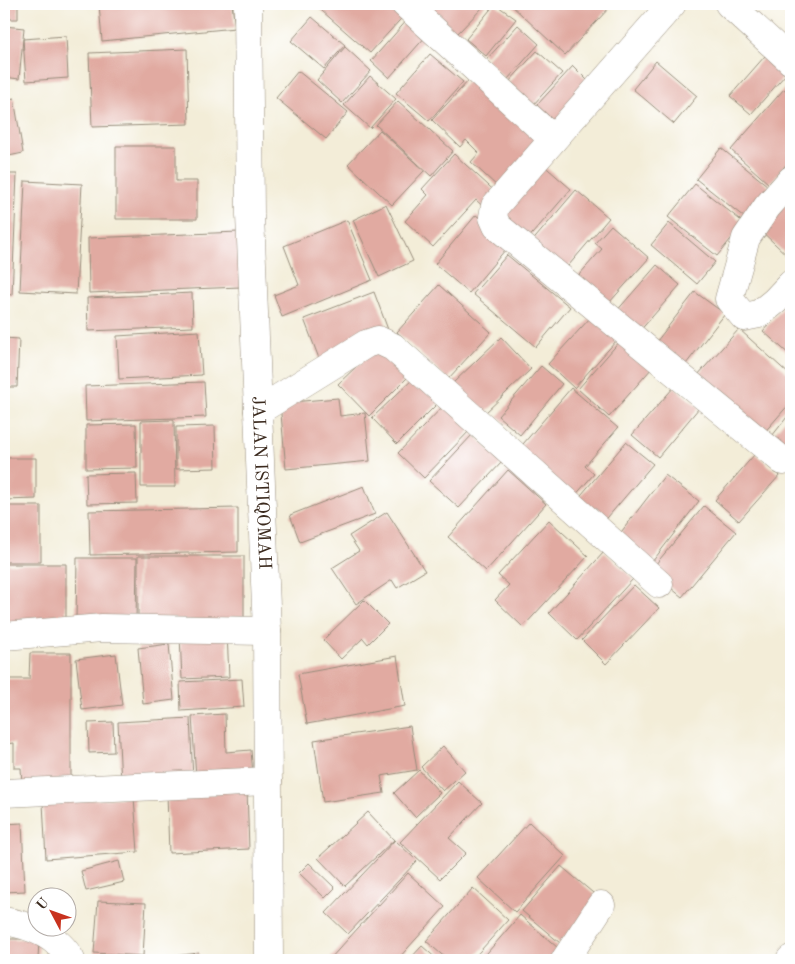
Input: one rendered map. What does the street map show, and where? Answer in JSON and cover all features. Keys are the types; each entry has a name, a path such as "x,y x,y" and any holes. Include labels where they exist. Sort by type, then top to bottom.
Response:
{"street":[{"name":"JALAN ISTIQOMAH","path":"248,4 250,215 267,631 269,960"},
{"path":"405,4 553,139"},
{"path":"672,4 496,206 493,217 497,226 783,461"},
{"path":"728,4 791,61"},
{"path":"791,180 767,207 746,238 729,299 744,317 759,314 776,301 791,284"},
{"path":"258,411 366,344 378,340 393,347 659,584"},
{"path":"4,636 102,628 267,631"},
{"path":"4,793 268,782"},
{"path":"565,960 601,905"},
{"path":"4,921 17,923 55,940 71,960"}],"building":[{"path":"4,4 18,4 18,19 4,19"},
{"path":"99,4 232,4 235,28 102,41"},
{"path":"314,4 400,4 408,11 370,53"},
{"path":"427,4 486,4 457,34"},
{"path":"495,4 516,19 486,56 466,39"},
{"path":"510,4 609,4 611,6 565,55"},
{"path":"312,17 345,45 324,69 291,41"},
{"path":"409,18 427,35 389,78 371,61"},
{"path":"518,25 539,44 507,80 486,60"},
{"path":"4,26 24,28 19,79 4,77"},
{"path":"66,36 68,78 26,81 23,39"},
{"path":"345,47 371,71 342,103 317,80"},
{"path":"187,49 189,124 92,127 89,53"},
{"path":"537,51 562,73 533,105 508,83"},
{"path":"430,54 463,82 429,121 396,93"},
{"path":"765,56 786,74 751,114 730,96"},
{"path":"656,61 697,96 674,124 633,89"},
{"path":"573,66 594,87 558,125 537,105"},
{"path":"298,71 348,112 326,139 276,98"},
{"path":"370,76 396,99 370,128 344,105"},
{"path":"471,78 539,141 498,187 471,162 479,153 466,140 460,147 432,120"},
{"path":"784,89 791,96 791,159 769,184 731,150"},
{"path":"14,98 23,153 4,157 4,100"},
{"path":"398,101 453,151 431,176 376,125"},
{"path":"380,130 424,171 392,205 348,164"},
{"path":"116,146 176,146 176,181 197,181 197,219 116,219"},
{"path":"721,148 773,190 749,221 696,179"},
{"path":"454,154 500,196 487,210 476,200 433,247 405,221 428,195 422,189"},
{"path":"541,163 571,189 526,241 496,215"},
{"path":"4,174 17,174 12,295 4,294"},
{"path":"25,181 82,184 76,294 20,291"},
{"path":"695,184 744,223 717,256 668,217"},
{"path":"576,190 609,218 563,272 530,244"},
{"path":"781,203 791,212 791,259 758,228"},
{"path":"386,204 413,261 379,277 353,220"},
{"path":"476,215 511,243 469,293 435,264"},
{"path":"347,220 372,280 282,317 274,295 299,285 284,246"},
{"path":"669,223 715,262 697,284 651,245"},
{"path":"611,225 649,258 609,303 578,276 602,249 595,243"},
{"path":"239,232 241,287 89,293 88,238"},
{"path":"507,255 570,307 536,347 473,294"},
{"path":"657,265 680,285 638,333 615,313"},
{"path":"439,285 491,332 448,379 397,332"},
{"path":"374,292 390,335 320,361 304,319"},
{"path":"695,292 725,314 686,364 657,341"},
{"path":"192,293 193,327 88,331 87,298"},
{"path":"791,299 791,356 763,331"},
{"path":"591,317 617,340 574,388 548,364"},
{"path":"739,329 791,376 791,402 762,435 696,377"},
{"path":"199,331 202,375 119,379 117,336"},
{"path":"501,337 531,369 483,415 453,383"},
{"path":"4,338 19,339 17,387 4,387"},
{"path":"621,340 652,368 609,417 578,389"},
{"path":"381,343 411,374 369,416 338,384"},
{"path":"541,366 562,384 520,435 498,416"},
{"path":"416,376 440,401 397,444 372,418"},
{"path":"204,382 206,417 86,421 85,386"},
{"path":"674,387 699,408 658,457 632,435"},
{"path":"571,388 618,428 585,466 594,474 573,498 517,451"},
{"path":"338,398 340,416 365,413 370,461 286,469 280,403"},
{"path":"447,402 473,427 424,478 398,453"},
{"path":"791,412 791,451 772,436"},
{"path":"174,420 175,487 141,487 141,421"},
{"path":"136,424 137,468 86,469 86,425"},
{"path":"215,426 216,468 176,469 176,427"},
{"path":"473,434 502,462 459,508 429,481"},
{"path":"626,442 653,464 602,524 576,501"},
{"path":"755,454 780,475 739,521 715,500"},
{"path":"4,458 36,458 36,499 4,500"},
{"path":"508,470 546,504 486,571 448,537"},
{"path":"136,473 137,503 87,504 86,474"},
{"path":"665,475 699,501 649,566 615,540"},
{"path":"364,486 375,514 300,542 290,515"},
{"path":"4,506 41,506 41,562 4,562"},
{"path":"704,506 736,532 682,597 650,571"},
{"path":"238,508 238,552 90,555 89,511"},
{"path":"387,512 425,571 397,588 392,580 356,604 332,568 359,551 349,536"},
{"path":"549,520 588,556 523,627 495,600 509,585 498,575"},
{"path":"604,552 633,579 577,640 549,613"},
{"path":"138,556 244,556 244,621 138,622"},
{"path":"77,558 137,558 136,620 76,620"},
{"path":"4,564 66,564 66,626 4,626"},
{"path":"634,585 659,608 606,664 582,640"},
{"path":"364,600 388,624 368,644 363,638 341,659 323,640"},
{"path":"227,633 229,677 182,679 180,636"},
{"path":"169,644 174,700 143,704 138,648"},
{"path":"30,653 71,653 71,784 22,784 21,768 14,768 14,743 4,744 4,679 29,679"},
{"path":"116,654 122,705 82,710 76,659"},
{"path":"397,656 405,706 307,724 298,674"},
{"path":"242,679 244,707 181,711 180,682"},
{"path":"225,714 226,752 251,750 253,775 196,778 192,716"},
{"path":"190,718 193,779 121,783 118,722"},
{"path":"113,722 114,752 89,753 88,723"},
{"path":"410,726 417,770 381,776 384,793 323,802 314,740"},
{"path":"443,746 465,771 443,791 421,767"},
{"path":"419,770 440,793 415,817 394,793"},
{"path":"458,781 482,803 449,838 466,853 440,879 400,842"},
{"path":"247,790 249,849 169,853 167,794"},
{"path":"134,797 138,852 46,859 43,803"},
{"path":"368,812 394,840 345,886 318,858"},
{"path":"529,822 565,856 515,912 478,878"},
{"path":"22,823 25,891 4,892 4,824"},
{"path":"395,840 417,861 348,934 326,913"},
{"path":"119,861 124,882 86,891 81,871"},
{"path":"309,863 335,888 325,898 299,873"},
{"path":"561,866 599,898 560,943 522,911"},
{"path":"408,873 445,907 397,960 329,960"},
{"path":"473,888 508,920 472,960 448,960 426,941"},
{"path":"98,901 146,903 143,956 94,953"},
{"path":"520,915 558,948 548,960 481,960"},
{"path":"4,939 39,939 38,960 4,960"},
{"path":"422,946 438,960 409,960"},
{"path":"199,953 200,960 149,959"}]}
